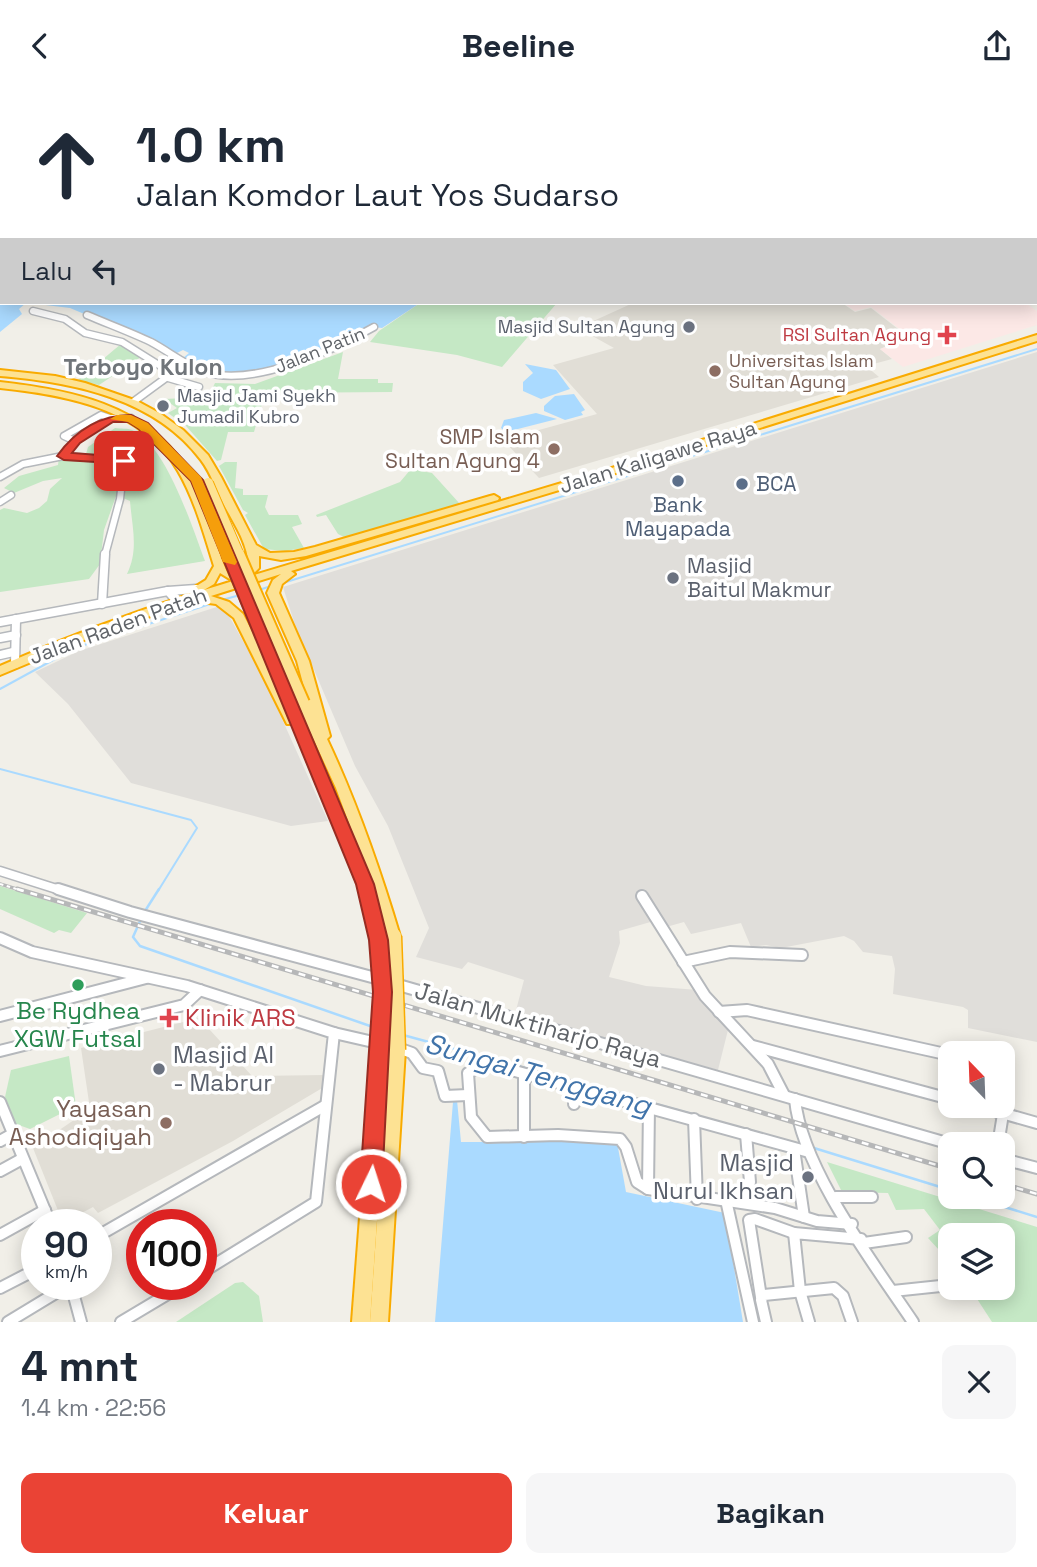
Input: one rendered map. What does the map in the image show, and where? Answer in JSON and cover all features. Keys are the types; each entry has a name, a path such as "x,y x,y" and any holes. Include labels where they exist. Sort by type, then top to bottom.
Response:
{"highway":[{"name":"Jalan Kaligawe Raya","path":"280,575 310,563 1037,336"},
{"path":"324,559 608,477 1037,336"},
{"path":"0,373 71,382 133,402 145,403 206,460 250,547 254,569 214,594 177,595"},
{"path":"56,394 71,382"},
{"path":"0,385 56,394 102,406 131,418 158,440 180,465 202,482 298,705 311,755"},
{"name":"Jalan Kaligawe Raya","path":"410,529 802,409"},
{"path":"333,545 802,409"},
{"path":"202,482 206,460"},
{"path":"180,465 219,566 230,576 241,578 280,575 274,591 303,661 320,712 327,750 378,881 386,938 383,992 389,1048 379,1322"},
{"path":"250,547 258,554 269,556 410,529"},
{"path":"241,578 410,529"},
{"path":"177,595 210,582 219,566"},
{"name":"Jalan Raden Patah","path":"214,594 280,575"},
{"name":"Jalan Raden Patah","path":"0,666 14,658 108,624 177,595 241,578"},
{"path":"214,594 231,606 311,755 386,938"},
{"name":"Jalan Raden Patah","path":"0,671 14,658"},
{"path":"298,705 327,750"},
{"path":"361,1322 389,1048"}],"street":[{"path":"33,311 55,315 85,333 122,342 168,374 199,387"},
{"name":"Jalan Patin","path":"87,315 151,342 185,364 214,375 265,372 339,346 374,327"},
{"path":"145,403 168,374 185,364"},
{"path":"75,441 64,436 101,415 131,418"},
{"path":"64,456 75,441 110,418"},
{"path":"0,477 24,463 64,456 121,460 124,463 121,497 99,577 102,604"},
{"path":"0,502 11,495"},
{"path":"0,622 102,604 177,595"},
{"path":"0,655 14,658 16,619"},
{"path":"0,638 16,635"},
{"name":"Jalan Muktiharjo Raya","path":"0,871 130,912 938,1140"},
{"path":"642,896 683,962 719,1012 753,1046 776,1076 784,1095"},
{"path":"0,938 32,953 200,990 334,1033 408,1051 428,1069 441,1074 446,1096 459,1096"},
{"path":"683,962 730,952 802,955"},
{"path":"0,1016 148,977"},
{"path":"0,1051 184,1005 200,990"},
{"path":"719,1012 747,1010 938,1052"},
{"path":"217,1263 314,1205 317,1198 334,1033"},
{"path":"753,1046 938,1096"},
{"path":"459,1096 468,1073 486,1063 575,1085 794,1149 807,1147"},
{"path":"524,1073 524,1137"},
{"path":"574,1104 575,1085"},
{"path":"459,1096 481,1133 502,1139 558,1135 620,1139 626,1147 636,1182 648,1189 697,1199 729,1210 745,1203 804,1217 852,1224"},
{"path":"795,1099 793,1108 807,1147 913,1322"},
{"path":"0,1102 11,1135 45,1209"},
{"path":"112,1228 326,1105"},
{"path":"648,1189 649,1106"},
{"path":"1015,1117 1037,1123"},
{"path":"694,1119 697,1199"},
{"path":"745,1203 750,1182 746,1134"},
{"path":"0,1141 11,1135"},
{"path":"794,1149 804,1217"},
{"path":"0,1171 22,1159"},
{"path":"1015,1162 1037,1168"},
{"path":"836,1197 872,1197"},
{"path":"729,1210 753,1322"},
{"path":"766,1322 749,1220 755,1219 794,1233 862,1241 906,1237"},
{"path":"0,1235 21,1223"},
{"path":"794,1233 800,1291 809,1322"},
{"path":"0,1288 21,1277"},
{"path":"893,1291 938,1286"},
{"path":"761,1297 837,1289 843,1296 852,1322"},
{"path":"8,1322 45,1300"},
{"path":"74,1300 81,1322"},
{"path":"121,1322 158,1300"}],"shaded area":[{"name":"Universitas Islam Sultan Agung","path":"629,305 845,305 855,312 871,308 902,332 878,339 887,346 880,349 892,359 866,366 879,377 539,478 503,440 597,414 553,365 614,348 578,328"},
{"name":"RSI Sultan Agung","path":"846,305 1029,305 1037,311 1037,325 903,367 880,349 888,346 878,339 902,331 871,307 855,311"},
{"path":"1037,352 1037,1042 968,1028 968,1010 963,1007 893,994 895,969 892,956 863,952 854,941 844,936 781,948 766,945 751,947 741,923 691,934 684,922 666,927 661,919 619,931 620,943 609,977 646,986 698,990 728,1030 718,1070 515,1014 524,980 468,962 462,969 416,957 429,928 388,826 355,766 295,625 283,587"},
{"path":"223,605 264,679 328,821 291,826 131,783 68,704 35,672 79,651"},
{"name":"Yayasan Ashodiqiyah","path":"199,1018 252,1076 325,1075 324,1087 233,1141 106,1209 57,1209 33,1148 90,1109 81,1048"}],"green space":[{"path":"417,305 555,305 502,367 457,355 370,342 379,331"},
{"path":"121,344 141,357 99,385 78,380"},
{"path":"343,352 338,379 378,379 378,383 393,383 392,392 265,393 254,432 228,432 221,460 217,461 186,426 168,413 177,408 164,399 208,397 215,383 255,384"},
{"path":"115,428 132,430 144,438 156,452 185,508 205,561 127,574 133,556 134,538 130,501 123,498 127,458 86,454 88,447"},
{"path":"59,458 122,461 121,482 104,530 100,564 89,579 0,592 0,510 4,508 27,513 39,508 47,501 50,489 62,478 43,481 14,493 4,488 19,476 58,465"},
{"path":"225,462 237,462 235,488 243,489 243,495 268,495 265,507 269,515 298,515 302,524 292,527 304,548 285,551 264,549 245,515 248,513 243,510 219,466"},
{"path":"411,469 432,473 460,504 344,537 338,534 326,515 316,515 400,482"},
{"path":"0,886 87,913 71,933 59,930 54,933 0,909"},
{"path":"69,1056 76,1106 30,1129 16,1124 5,1097 11,1070"},
{"path":"827,1162 938,1196 938,1209 979,1209 1037,1227 1037,1322 992,1322 978,1300 1015,1300 1015,1223 938,1223 938,1227 924,1209 896,1210 888,1193 842,1192"},
{"path":"938,1231 938,1249 928,1238"},
{"path":"243,1282 259,1296 263,1322 176,1322 209,1300 217,1300 217,1295 235,1283"}],"water":[{"path":"0,305 24,305 19,309 22,314 0,332"},
{"path":"45,305 417,305 382,328 374,327 338,345 296,361 252,372 232,373 213,372 197,367 183,358 189,353 183,350 177,353 70,308"},
{"path":"525,364 556,370 570,389 541,399 523,391 523,382 533,373"},
{"path":"574,394 585,410 581,412 583,415 565,420 544,411 544,406 555,396"},
{"path":"536,413 557,419 506,432 501,428 504,420"},
{"path":"457,1100 461,1142 617,1142 626,1192 725,1213 743,1322 435,1322 453,1102"}],"waterway":[{"path":"283,583 1037,349"},
{"path":"259,590 271,586"},
{"path":"222,600 240,595"},
{"path":"0,689 75,648 213,603"},
{"name":"Sungai Tenggang","path":"0,769 191,820 197,828 158,891"},
{"name":"Sungai Tenggang","path":"145,911 159,889"},
{"name":"Sungai Tenggang","path":"141,919 133,937 140,946 373,1027"},
{"name":"Sungai Tenggang","path":"403,1035 573,1081"},
{"name":"Sungai Tenggang","path":"578,1082 647,1102"},
{"name":"Sungai Tenggang","path":"652,1103 691,1114"},
{"name":"Sungai Tenggang","path":"814,1148 938,1186"},
{"name":"Sungai Tenggang","path":"1011,1209 1037,1217"}],"railway":[{"path":"0,884 23,891"},
{"path":"17,889 938,1165"},
{"path":"1015,1188 1037,1194"}],"slow traffic":[{"path":"117,419 131,418 143,426 197,480 230,562"}],"place":[{"name":"Masjid Sultan Agung","path":"689,327"},
{"name":"RSI Sultan Agung","path":"947,335"},
{"name":"Universitas Islam Sultan Agung","path":"715,371"},
{"name":"Masjid Jami Syekh Jumadil Kubro","path":"163,406"},
{"name":"SMP Islam Sultan Agung 4","path":"554,449"},
{"name":"Bank Mayapada","path":"678,481"},
{"name":"BCA","path":"742,484"},
{"name":"Masjid Baitul Makmur","path":"673,578"},
{"name":"Be Rydhea XGW Futsal","path":"78,985"},
{"name":"Klinik ARS","path":"169,1018"},
{"name":"Masjid Al - Mabrur","path":"159,1069"},
{"name":"Yayasan Ashodiqiyah","path":"166,1123"},
{"name":"Masjid Nurul Ikhsan","path":"808,1177"}],"district":[{"name":"Terboyo Kulon","path":"143,367"}],"route":[{"path":"124,461 64,456 75,441 110,418 131,418 166,447 180,465 197,480 365,884 379,940 383,992 371,1184"}]}
